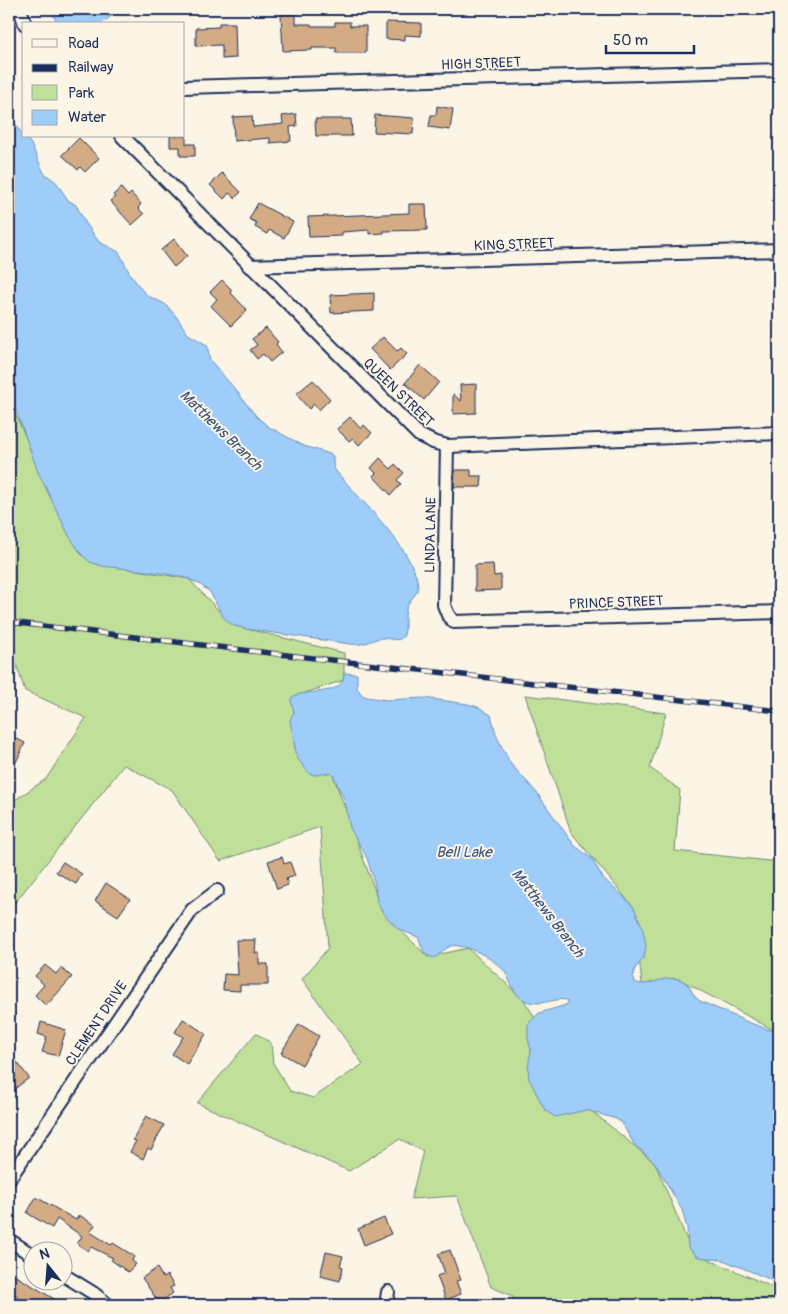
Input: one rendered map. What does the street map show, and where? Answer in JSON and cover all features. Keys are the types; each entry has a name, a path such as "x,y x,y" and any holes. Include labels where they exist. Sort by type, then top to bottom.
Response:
{"street":[{"path":"20,9 24,22"},
{"name":"HIGH STREET","path":"185,87 779,70"},
{"name":"QUEEN STREET","path":"124,138 419,435 433,442 447,446 779,433"},
{"name":"KING STREET","path":"249,266 779,250"},
{"name":"LINDA LANE","path":"447,446 444,605 448,616 454,622"},
{"name":"PRINCE STREET","path":"454,622 779,612"},
{"name":"CLEMENT DRIVE","path":"9,1179 192,910 217,891"},
{"path":"9,1240 22,1248"},
{"path":"72,1280 108,1305"},
{"path":"386,1305 388,1292"}],"green space":[{"path":"9,399 58,512 90,562 189,579 232,625 344,653 344,680 293,697 295,753 333,775 383,913 428,957 468,948 524,1000 593,1112 655,1163 692,1252 779,1290 779,1305 513,1305 513,1296 491,1287 457,1196 411,1199 423,1151 400,1139 349,1171 197,1103 256,1033 271,1043 273,1063 290,1091 313,1098 363,1064 302,979 328,948 320,827 220,861 172,790 124,765 9,910 9,837 15,830 9,826 9,804 46,779 86,718 25,691 9,642"},
{"path":"525,695 666,713 650,768 680,790 675,851 779,862 779,1033 679,979 642,985 634,908 571,832"}],"water":[{"path":"50,9 122,9 103,22 57,22"},
{"name":"Matthews Branch","path":"9,111 22,134 22,138 26,138 31,144 44,173 56,182 68,200 76,205 99,242 119,252 130,274 141,289 148,296 165,304 188,334 207,345 210,360 257,417 269,427 304,446 333,456 335,470 397,541 415,572 418,589 406,609 405,633 400,639 380,638 360,644 350,644 246,629 232,625 223,617 210,592 189,579 163,573 102,566 90,562 81,554 68,534 38,472 9,390"},
{"name":"Bell Lake","path":"344,673 357,674 357,688 362,695 367,697 387,700 424,698 468,704 478,707 491,715 497,737 510,763 537,793 574,845 592,859 603,878 634,908 642,926 646,946 644,957 635,969 633,976 635,982 644,984 672,978 678,979 689,986 700,1001 750,1023 779,1033 779,1283 723,1260 698,1257 688,1247 687,1228 682,1210 655,1163 634,1144 621,1122 586,1110 555,1117 545,1110 529,1079 528,1068 531,1050 528,1039 528,1024 539,1013 566,1005 568,1002 566,1000 536,1003 520,998 501,967 481,953 465,947 451,946 436,957 428,956 425,954 418,937 398,929 383,913 377,902 375,885 367,858 350,828 345,801 333,775 331,773 314,775 309,773 297,758 290,720 294,712 291,701 292,697 299,694 332,689 342,681"}],"building":[{"path":"281,14 296,14 296,24 335,26 335,22 350,22 350,26 366,26 366,53 336,53 336,48 283,51"},
{"path":"386,22 421,23 421,36 405,35 405,40 386,39"},
{"path":"219,23 235,23 236,58 222,59 222,45 196,46 196,28 219,27"},
{"path":"437,106 453,109 450,130 429,127 431,115 436,115"},
{"path":"296,114 297,126 290,127 291,141 270,143 270,138 234,141 233,117 252,116 253,127 283,124 282,116"},
{"path":"375,115 414,118 413,134 374,132"},
{"path":"315,119 351,119 352,136 316,136"},
{"path":"186,136 186,144 195,144 195,156 180,156 180,147 170,147 170,138 185,138"},
{"path":"79,138 99,158 85,172 80,167 78,170 62,155"},
{"path":"222,173 241,192 235,198 229,193 224,199 210,185"},
{"path":"121,188 128,196 131,193 141,204 138,208 144,214 132,225 110,201 115,197 113,195"},
{"path":"258,203 293,222 284,238 269,230 267,234 255,227 257,223 249,219"},
{"path":"409,204 426,204 427,230 384,231 384,233 369,234 369,230 342,232 342,236 309,237 308,217 409,213"},
{"path":"174,239 187,256 174,267 161,250"},
{"path":"222,280 232,290 230,292 247,310 231,326 211,306 217,299 210,292"},
{"path":"374,293 374,311 331,313 330,295"},
{"path":"266,328 278,342 276,344 282,352 270,362 263,354 257,359 250,350 257,345 252,339"},
{"path":"383,337 397,351 401,348 407,354 390,370 370,349"},
{"path":"420,365 439,382 424,400 405,383"},
{"path":"313,380 330,399 319,410 314,404 309,409 296,394"},
{"path":"476,384 476,413 453,414 453,394 461,401 460,385"},
{"path":"350,417 361,429 364,425 372,433 359,445 353,438 349,441 337,429"},
{"path":"380,458 391,469 395,464 404,473 397,480 401,484 391,495 373,476 376,473 371,468"},
{"path":"455,470 471,470 471,476 482,476 481,487 454,487"},
{"path":"493,564 494,576 501,575 501,590 475,591 475,565"},
{"path":"9,735 25,743 9,777"},
{"path":"282,857 284,864 290,862 295,876 286,879 288,885 277,889 268,861"},
{"path":"63,862 82,874 76,884 56,872"},
{"path":"106,883 130,899 118,916 95,901"},
{"path":"236,940 256,940 255,953 259,953 259,964 268,964 268,985 240,985 240,991 223,990 224,974 238,975"},
{"path":"45,965 56,974 61,968 72,977 46,1006 35,995 44,985 35,976"},
{"path":"183,1019 206,1034 187,1064 172,1054 183,1037 175,1032"},
{"path":"41,1022 66,1030 58,1056 42,1052 47,1037 38,1034"},
{"path":"299,1024 319,1036 302,1065 281,1053"},
{"path":"17,1062 29,1078 9,1093 9,1068"},
{"path":"146,1116 164,1125 151,1150 148,1148 143,1159 130,1152 136,1141 133,1140"},
{"path":"36,1197 76,1220 79,1215 95,1225 90,1232 134,1256 132,1261 136,1264 128,1272 111,1260 113,1258 91,1247 88,1251 77,1244 82,1236 57,1219 52,1228 27,1213"},
{"path":"384,1218 391,1234 364,1245 358,1229"},
{"path":"450,1250 461,1280 456,1281 461,1294 446,1300 437,1276 445,1273 438,1254"},
{"path":"326,1252 343,1256 340,1266 343,1267 340,1281 320,1276"},
{"path":"157,1268 163,1278 167,1275 174,1286 170,1288 173,1293 159,1303 142,1278"},
{"path":"9,1272 22,1280 22,1292 42,1292 64,1305 31,1305 9,1291"}],"railway":[{"path":"9,622 779,711"}]}
